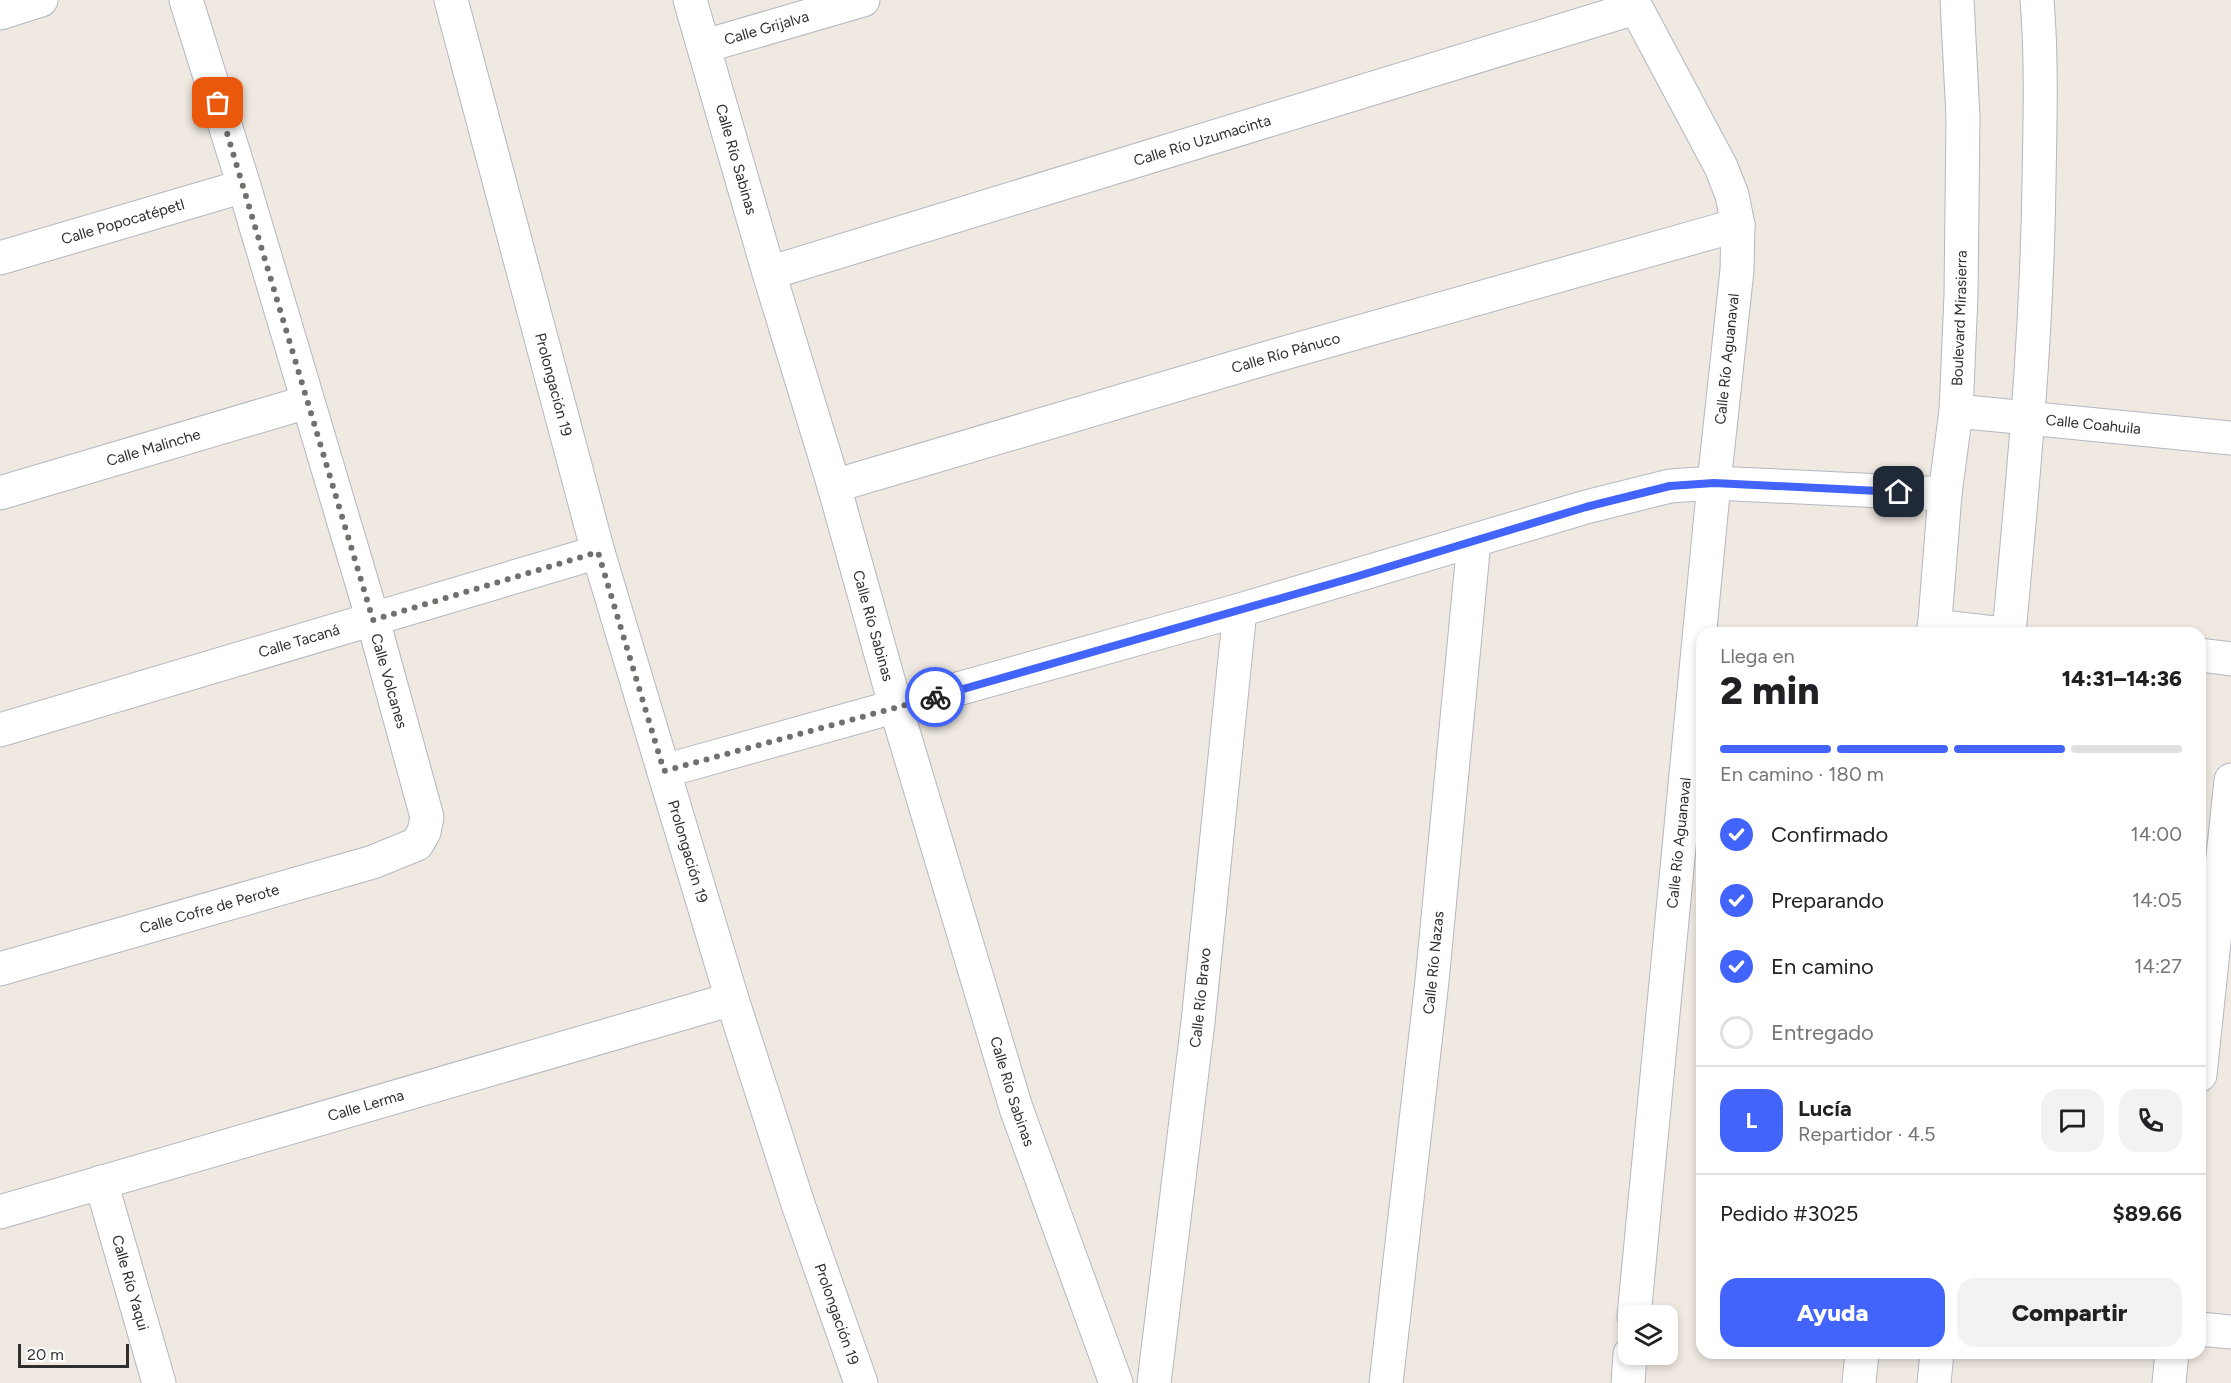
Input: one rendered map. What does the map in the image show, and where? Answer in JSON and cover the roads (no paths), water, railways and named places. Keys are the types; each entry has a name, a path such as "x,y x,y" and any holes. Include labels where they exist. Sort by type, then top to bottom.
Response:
{"street":[{"path":"0,13 41,0"},
{"name":"Calle Volcanes","path":"186,0 244,186 373,620 427,817 424,832 417,844"},
{"name":"Prolongación 19","path":"451,0 598,552 732,999 803,1218 861,1383"},
{"name":"Calle Río Sabinas","path":"690,0 769,273 834,486 896,708 1016,1108 1116,1383"},
{"name":"Calle Grijalva","path":"705,46 863,0"},
{"name":"Boulevard Mirasierra","path":"1934,627 1956,411 1963,118 1958,0"},
{"path":"2010,627 2029,418 2038,257 2040,124 2037,0"},
{"name":"Calle Río Aguanaval","path":"1633,4 1721,167 1732,195 1738,225 1737,270 1700,627"},
{"name":"Calle Río Uzumacinta","path":"769,273 1030,194 1633,4"},
{"name":"Calle Popocatépetl","path":"0,258 244,186"},
{"name":"Calle Río Pánuco","path":"834,486 1267,358 1738,225"},
{"name":"Calle Malinche","path":"0,493 307,402"},
{"name":"Calle Coahuila","path":"1956,411 2231,438"},
{"path":"664,771 896,708 1635,494 1670,486 1714,483 1946,494"},
{"name":"Calle Río Nazas","path":"1386,1383 1432,981 1474,541"},
{"name":"Calle Tacaná","path":"0,730 598,552"},
{"name":"Calle Río Bravo","path":"1154,1383 1198,1022 1240,610"},
{"path":"2206,657 2231,659"},
{"name":"Calle Río Aguanaval","path":"1635,1305 1696,670"},
{"path":"2206,1018 2231,780"},
{"name":"Calle Cofre de Perote","path":"0,969 373,862 417,844"},
{"name":"Calle Lerma","path":"0,1212 732,999"},
{"name":"Calle Río Yaqui","path":"101,1182 159,1383"},
{"path":"2206,1330 2231,1332"},
{"path":"1859,1383 1861,1359"},
{"path":"1934,1383 1936,1359"},
{"path":"2169,1383 2171,1359"},
{"path":"1628,1383 1629,1365"}]}
